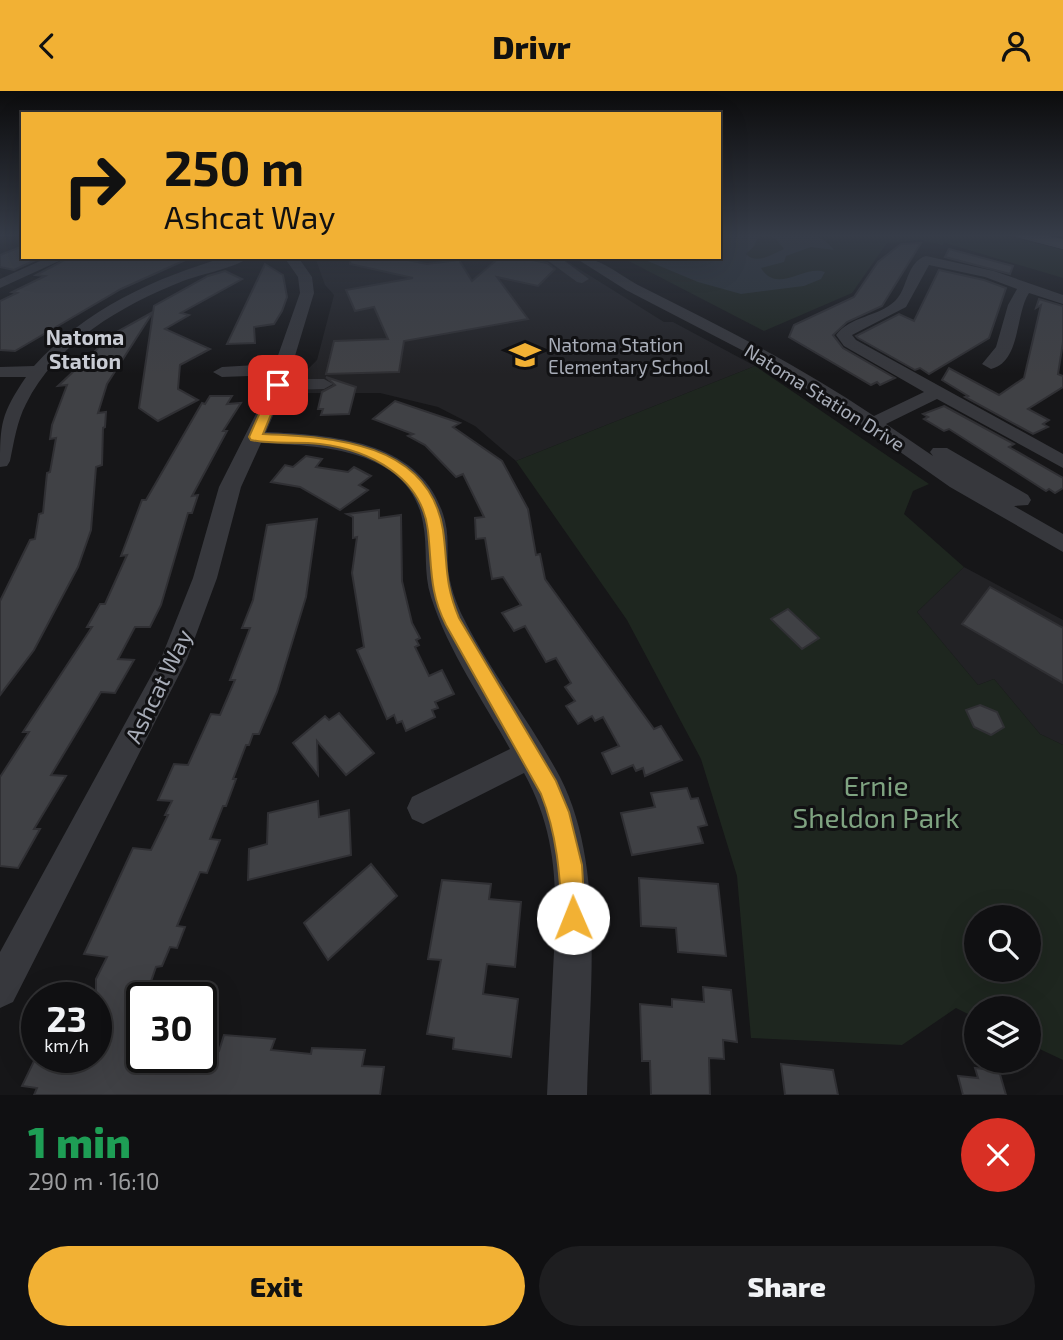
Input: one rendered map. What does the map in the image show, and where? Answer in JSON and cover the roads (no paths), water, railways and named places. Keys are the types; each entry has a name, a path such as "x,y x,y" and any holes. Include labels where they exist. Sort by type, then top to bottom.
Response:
{"street":[{"path":"0,461 9,424 18,403 39,371 75,337 132,300 173,281"},
{"name":"Ashcat Way","path":"0,989 174,659 205,578 230,487 280,377 307,293 305,281"},
{"name":"Natoma Station Drive","path":"621,281 765,355 1063,525"},
{"name":"Natoma Station Drive","path":"647,281 787,356 969,489 1063,544"},
{"path":"913,281 901,304 845,333 845,338 1063,462"},
{"path":"1008,281 1063,300"},
{"path":"991,364 1003,352 1019,295 1026,287"},
{"path":"0,372 39,371"},
{"path":"222,372 324,384"},
{"path":"870,415 894,395 929,388"},
{"path":"870,415 911,405 929,388"},
{"path":"894,395 911,405"},
{"path":"255,437 321,440 350,445 389,461 417,485 433,518 437,573 442,597 452,621 530,754 558,812 571,865 574,894 568,1095"},
{"path":"423,808 530,754"}],"place":[{"name":"Natoma Station Elementary School","path":"525,355"}],"district":[{"name":"Natoma Station","path":"85,348"}],"park label":[{"name":"Ernie Sheldon Park","path":"876,801"}]}
